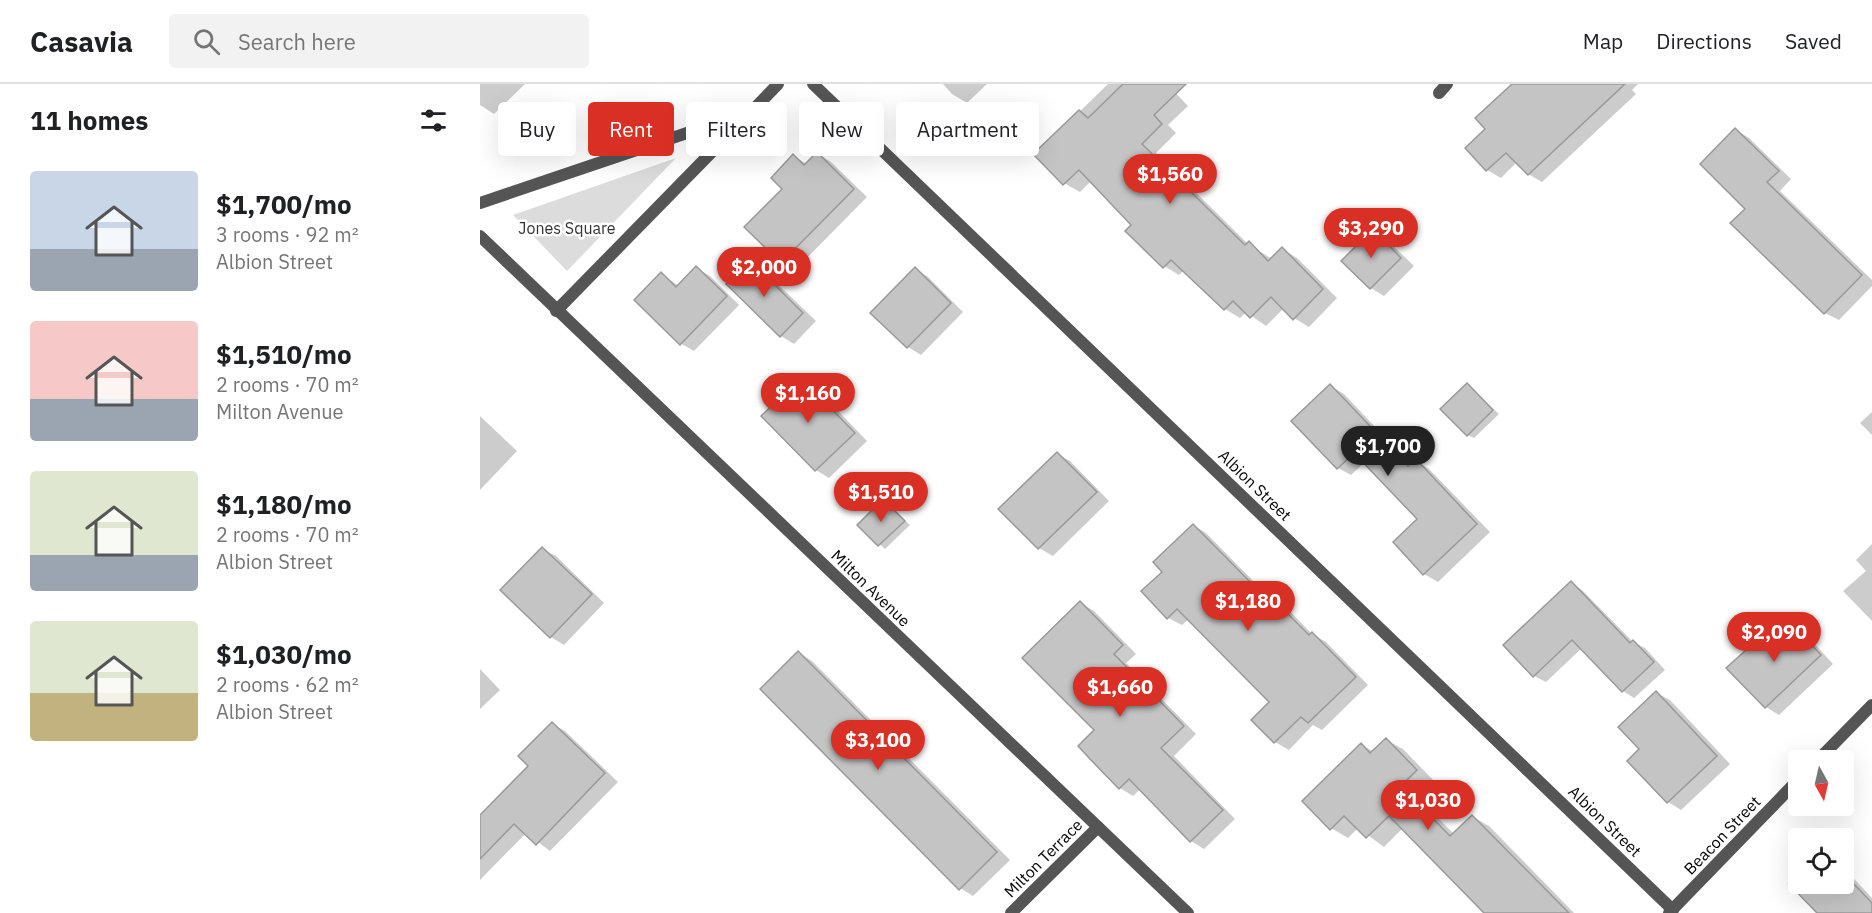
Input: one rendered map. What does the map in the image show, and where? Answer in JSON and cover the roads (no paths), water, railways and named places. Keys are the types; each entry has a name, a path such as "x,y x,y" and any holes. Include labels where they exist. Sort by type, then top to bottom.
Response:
{"street":[{"path":"761,102 778,84"},
{"name":"Albion Street","path":"813,84 1671,911"},
{"path":"480,203 686,133"},
{"path":"556,311 708,156"},
{"name":"Milton Avenue","path":"480,236 1188,913"},
{"path":"1828,750 1872,705"},
{"name":"Beacon Street","path":"1671,911 1788,790"},
{"name":"Milton Terrace","path":"1011,913 1098,827"}],"park label":[{"name":"Jones Square","path":"567,228"}]}
